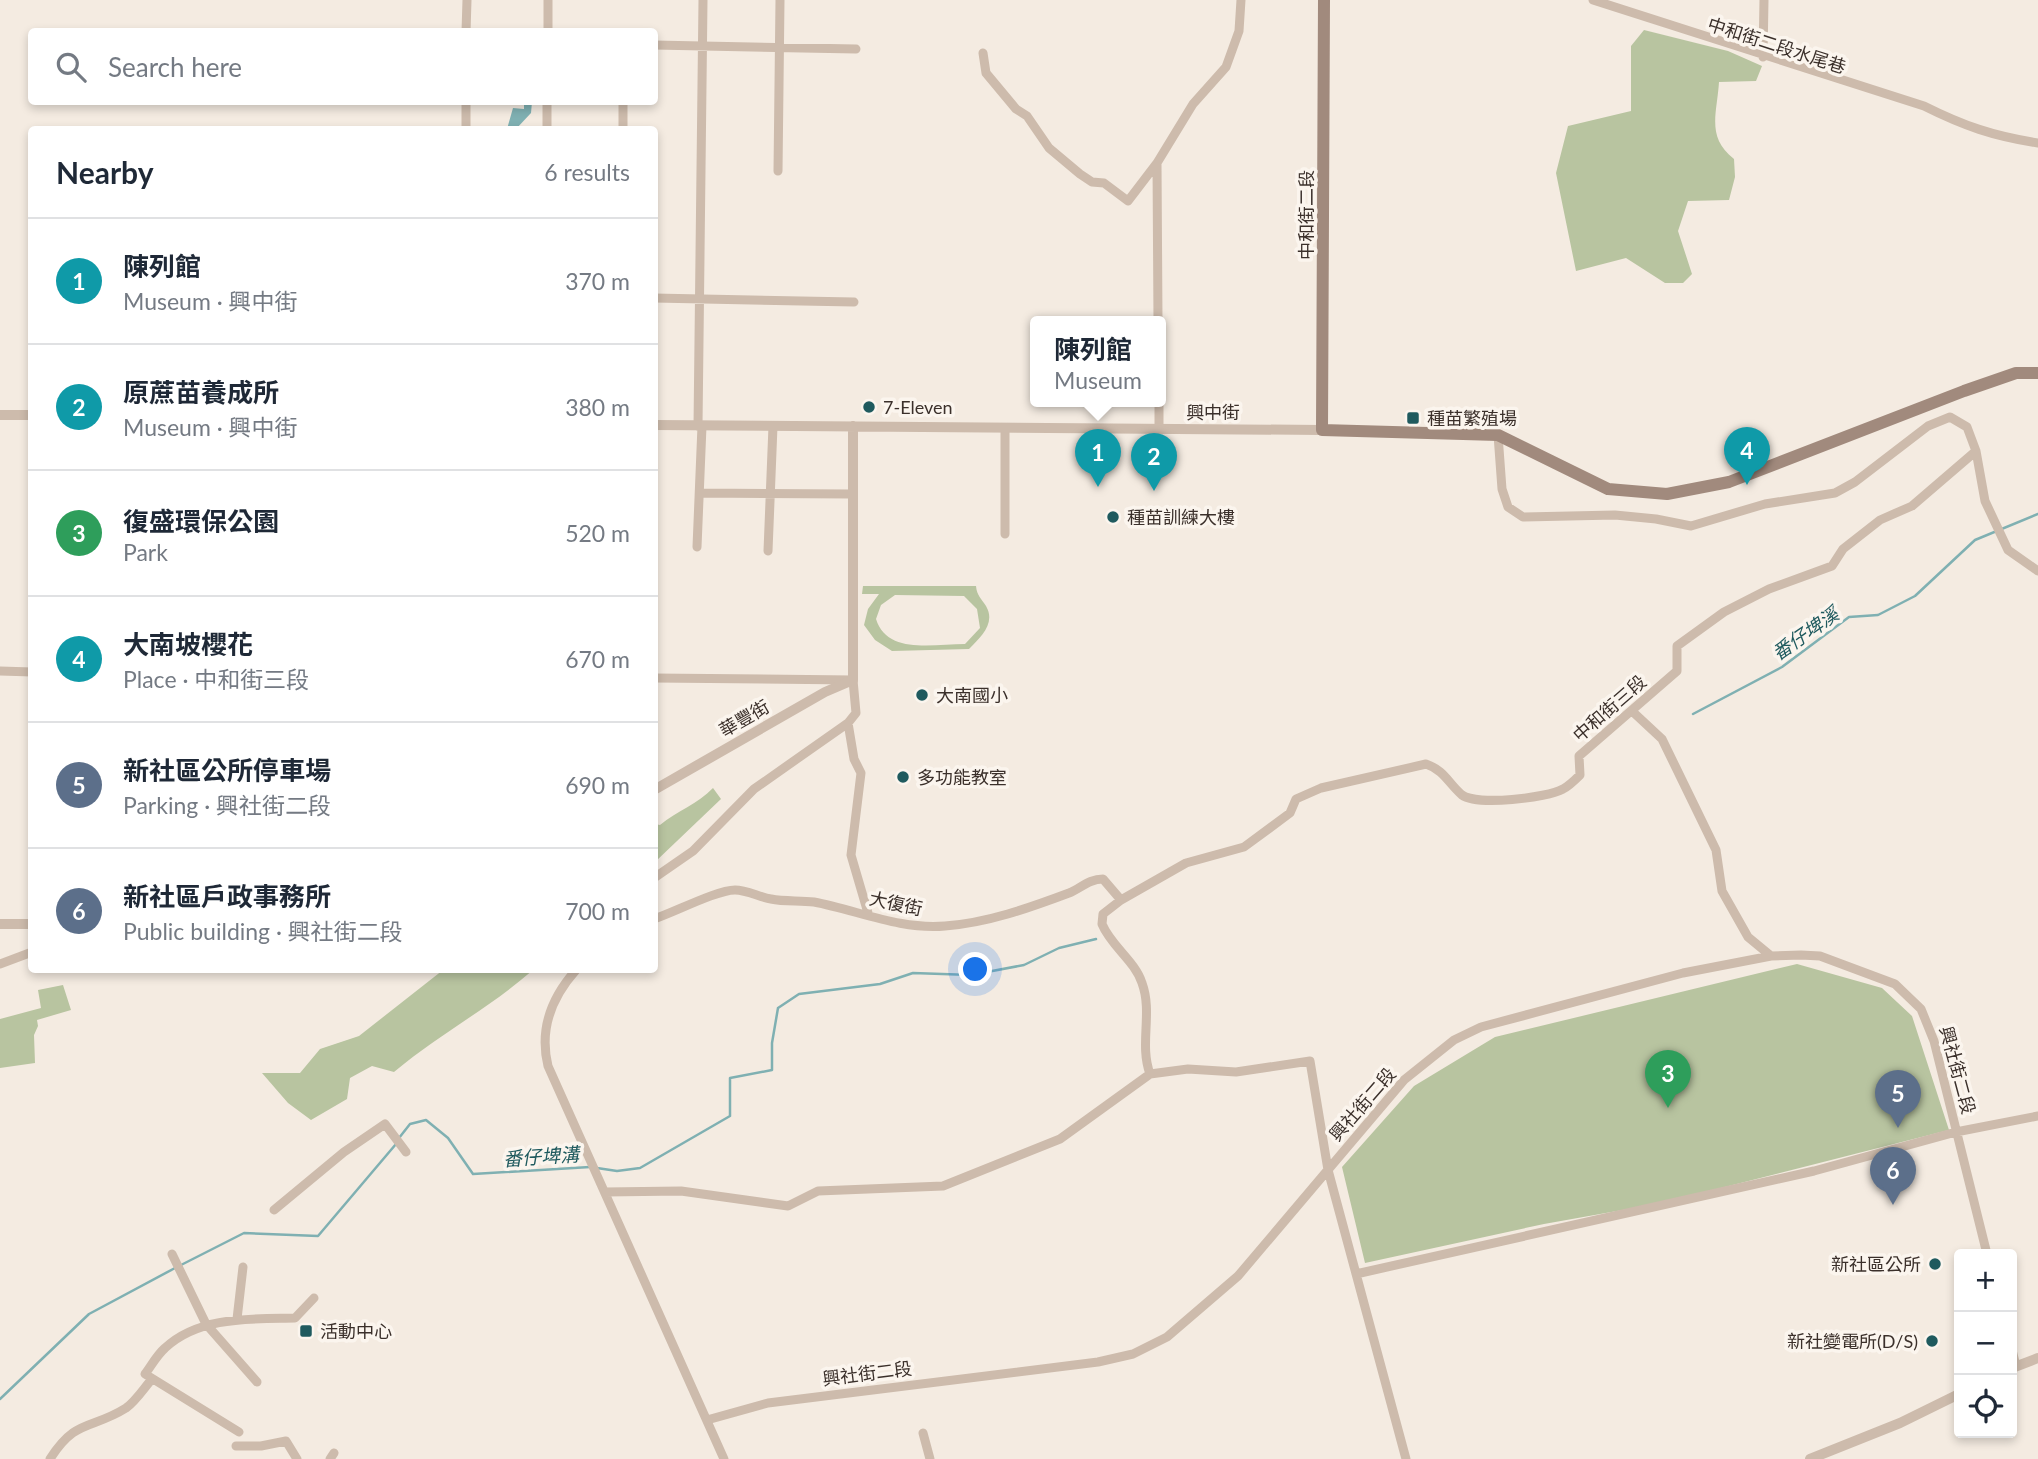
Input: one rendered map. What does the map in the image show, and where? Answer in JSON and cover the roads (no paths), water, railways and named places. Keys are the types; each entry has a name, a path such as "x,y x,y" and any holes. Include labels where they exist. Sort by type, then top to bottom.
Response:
{"main road":[{"name":"中和街二段","path":"1322,430 1324,0"},
{"path":"1322,430 1498,435 1608,489 1667,494 1729,482 1964,391 2016,373 2038,373"}],"street":[{"path":"466,28 467,0"},
{"path":"548,0 548,28"},
{"path":"698,547 703,0"},
{"path":"778,171 780,0"},
{"path":"983,53 986,73 1027,116 1049,148 1092,182 1104,183 1128,201 1157,163 1193,104 1226,67 1239,31 1241,0"},
{"name":"中和街二段水尾巷","path":"1593,0 1763,57 1924,106 1967,128 1996,137 2038,143"},
{"path":"1763,57 1764,0"},
{"path":"658,45 856,49"},
{"path":"466,105 466,126"},
{"path":"547,105 547,126"},
{"path":"623,105 623,126"},
{"path":"1157,163 1158,316"},
{"path":"658,298 854,302"},
{"path":"1159,407 1159,429"},
{"path":"0,415 28,415"},
{"path":"1498,435 1502,489 1508,507 1523,517 1615,515 1691,526 1765,504 1835,493 1854,482 1928,426 1950,417 1967,427 1976,451 1985,501 2008,550 2038,571"},
{"name":"興中街","path":"658,425 1322,430"},
{"path":"768,551 773,426"},
{"path":"658,875 693,851 754,789 848,723 856,713 853,680 853,426"},
{"path":"1005,429 1005,534"},
{"name":"中和街三段","path":"1121,900 1186,863 1244,846 1290,813 1296,799 1321,788 1426,764 1437,768 1463,796 1476,800 1519,799 1564,789 1580,775 1579,756 1633,712 1677,671 1677,646 1724,612 1769,589 1832,566 1843,548 1880,520 1912,506 1976,451"},
{"path":"700,493 852,494"},
{"path":"0,671 28,672"},
{"path":"658,678 853,680"},
{"name":"華豐街","path":"658,788 825,692 853,680"},
{"path":"1633,712 1662,739 1716,850 1722,891 1748,937 1771,956"},
{"path":"848,723 855,759 861,773 851,855 868,913"},
{"name":"大復街","path":"658,918 698,904 713,894 735,890 774,900 810,902 868,913 908,925 945,927 990,919 1030,907 1073,891 1093,879 1103,879 1121,900"},
{"path":"1121,900 1103,914 1102,925 1142,980 1147,1003 1144,1039 1150,1074"},
{"path":"0,924 28,924"},
{"path":"0,964 28,954"},
{"name":"興社街二段","path":"707,1420 768,1403 1098,1362 1133,1354 1167,1337 1238,1276 1404,1080 1460,1037 1480,1027 1683,973 1771,956 1820,956 1895,984 1921,1009 1934,1041 1986,1249"},
{"path":"574,973 551,1004 544,1050 548,1066 724,1459"},
{"path":"604,1192 681,1191 788,1206 818,1191 943,1186 1060,1139 1150,1074 1188,1069 1236,1072 1310,1061 1328,1170 1406,1459"},
{"path":"1356,1274 1510,1237 1814,1171 1956,1132 2038,1116"},
{"path":"274,1210 344,1152 385,1124 406,1153"},
{"path":"172,1254 206,1324 257,1382"},
{"path":"237,1319 243,1267"},
{"path":"239,1432 145,1374 165,1348 206,1324 237,1319 295,1318 314,1298"},
{"path":"2017,1366 2038,1359"},
{"path":"50,1459 64,1437 85,1423 129,1406 152,1379"},
{"path":"1810,1459 1900,1423 1954,1396"},
{"path":"923,1433 930,1459"},
{"path":"236,1446 261,1447 286,1441 297,1459"}],"water":[{"path":"524,105 532,105 531,113 519,126 508,126 513,108 524,109"}],"waterway":[{"name":"番仔埤溪","path":"1693,714 1782,667 1849,617 1878,615 1915,596 1975,540 2038,514"},
{"name":"番仔埤溝","path":"597,1168 617,1171 640,1168 730,1116 730,1078 772,1070 772,1043 778,1008 799,994 880,984 913,973 971,975 1024,965 1059,948 1096,939"},
{"name":"番仔埤溝","path":"399,1138 410,1124 426,1120 448,1138 473,1174 590,1167"},
{"name":"番仔埤溝","path":"181,1265 244,1233 318,1236 396,1144"},
{"name":"番仔埤溝","path":"0,1399 89,1314 175,1268"}],"place":[{"name":"7-Eleven","path":"869,407"},
{"name":"種苗繁殖場","path":"1413,418"},
{"name":"大南坡櫻花","path":"1747,485"},
{"name":"陳列館","path":"1098,487"},
{"name":"原蔗苗養成所","path":"1154,491"},
{"name":"種苗訓練大樓","path":"1113,517"},
{"name":"大南國小","path":"922,695"},
{"name":"多功能教室","path":"903,777"},
{"name":"復盛環保公園","path":"1668,1108"},
{"name":"新社區公所停車場","path":"1898,1128"},
{"name":"新社區戶政事務所","path":"1893,1205"},
{"name":"新社區公所","path":"1935,1264"},
{"name":"活動中心","path":"306,1331"},
{"name":"新社變電所(D/S)","path":"1932,1341"}]}
